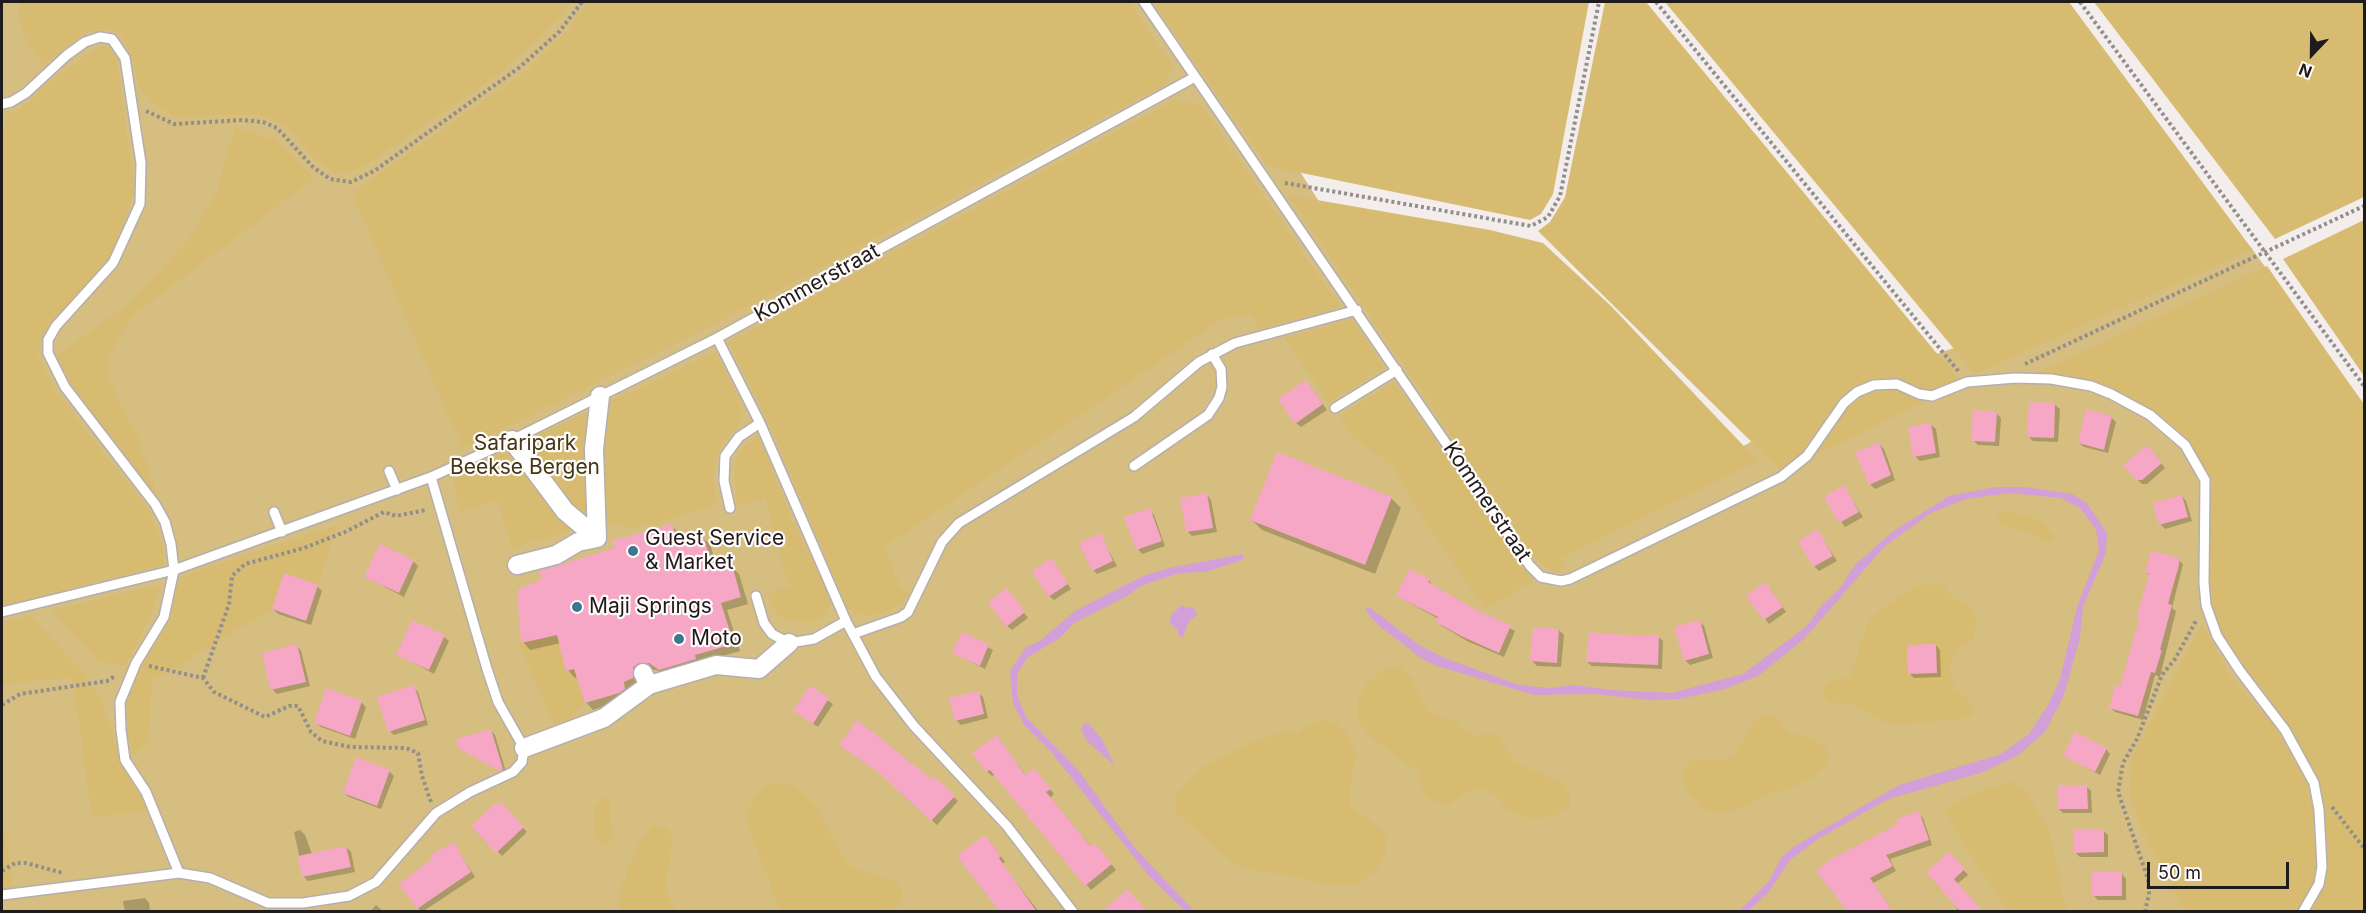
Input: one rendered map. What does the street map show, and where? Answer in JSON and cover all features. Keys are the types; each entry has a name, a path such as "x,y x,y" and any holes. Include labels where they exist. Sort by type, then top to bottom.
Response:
{"street":[{"path":"597,538 594,449 600,396"},
{"path":"512,440 565,511 597,538"},
{"path":"517,565 556,555 578,542 597,538"},
{"path":"524,748 551,740 577,726 604,718 646,679 716,665 759,669 789,642"}],"lane":[{"name":"Kommerstraat","path":"1144,2 1357,310 1530,566 1541,577 1561,581 1570,579 1791,471 1807,456 1844,403 1857,392 1874,385 1897,384 1919,394 1932,396 1967,382 2015,378 2050,379 2091,386 2129,401 2171,431 2185,446 2205,480 2206,604 2217,636 2290,738 2314,783 2319,810 2322,867 2319,884 2303,912"},
{"path":"2,104 11,102 26,93 67,55 85,42 100,37 112,39 125,58 141,163 140,204 113,263 56,326 48,339 48,353 65,387 154,504 165,522 174,570 164,617 136,663 120,702 125,760 146,792 179,873"},
{"name":"Kommerstraat","path":"2,612 174,570 431,477 512,440 717,338 1196,77"},
{"path":"853,634 901,617 908,612 942,543 959,523 1134,417 1199,362 1235,343 1357,310"},
{"path":"717,338 760,423 846,621 876,677 895,703 1007,826 1074,912"},
{"path":"1134,466 1208,415 1219,398 1222,387 1221,369 1212,354"},
{"path":"1335,408 1397,370"},
{"path":"730,508 724,481 725,456 739,437 760,423"},
{"path":"389,471 397,490"},
{"path":"2,895 179,873 210,878 268,903 303,903 350,896 376,882 436,813 470,792 513,772 522,762 524,748 498,702 486,669 431,477"},
{"path":"274,512 282,532"},
{"path":"756,596 764,623 772,634 789,642 814,639 846,621"}],"path":[{"path":"131,100 152,115 174,124 243,120 263,122 277,128 313,167 330,179 351,182 374,171 520,67 559,33 582,2"},
{"path":"1267,180 1531,226 1548,217 1560,196 1599,2"},
{"path":"1656,2 1967,382"},
{"path":"2080,2 2268,253 2364,386"},
{"path":"2018,367 2268,253 2364,206"},
{"path":"203,678 229,604 232,576 245,564 322,541 384,512 396,516 439,506"},
{"path":"2145,912 2149,894 2148,879 2118,792 2123,763 2138,739 2162,675 2175,659 2206,604"},
{"path":"2,705 20,694 107,681 136,663 203,678 214,692 265,717 289,706 298,705 311,732 322,741 350,747 406,748 418,753 422,776 436,813"},
{"path":"2314,783 2364,848"},
{"path":"2,871 15,863 26,863 66,874 73,878 77,886"}],"green space":[{"name":"Safaripark Beekse Bergen","path":"2,2 1192,2 1548,561 1849,384 2250,246 2364,404 2364,911 2,912"},
{"path":"19,2 571,2 557,21 501,72 369,163 352,172 334,173 314,158 291,132 277,121 259,115 172,115 158,107 138,86 134,65 121,33 105,29 83,33 44,65 27,42 19,16"},
{"path":"588,2 1129,2 1173,67 1164,85 722,320 463,449 352,193 524,73 568,31"},
{"path":"1153,2 1589,2 1553,194 1541,214 1530,220 1268,166"},
{"path":"1605,2 1646,2 1958,379 1932,390 1920,389 1898,380 1875,380 1854,388 1840,402 1804,452 1790,467 1781,471 1538,231 1550,222 1565,197"},
{"path":"1665,2 2069,2 2252,249 1975,374"},
{"path":"2094,2 2364,2 2364,197 2275,239"},
{"path":"102,45 116,54 135,192 109,260 43,335 38,356 57,394 149,511 162,545 165,565 2,606 2,146 6,116 31,101 58,75"},
{"path":"1173,101 1200,104 1340,307 1257,330 1252,314 1221,320 884,547 900,587 910,593 903,603 888,611 871,616 855,614 848,608 768,421 729,342"},
{"path":"235,127 276,140 314,178 134,315 114,346 106,368 120,404 136,433 159,501 70,382 57,356 129,303 190,238 217,191"},
{"path":"1288,195 1490,230 1543,243 1611,306 1758,461 1560,558 1566,570 1552,571 1535,558"},
{"path":"2364,220 2364,376 2283,259"},
{"path":"2267,266 2364,405 2364,911 2308,911 2323,886 2318,781 2304,751 2289,728 2243,668 2221,634 2210,604 2208,582 2209,479 2188,443 2153,411 2113,389 2070,377 2032,375"},
{"path":"1352,319 1384,368 1329,402 1284,338"},
{"path":"716,352 740,402 741,418 738,426 722,443 717,456 714,473 716,505 634,529 605,521 512,548 498,500 460,513 453,482 462,471"},
{"path":"1394,382 1533,581 1485,609 1416,508 1394,467 1354,438 1339,416"},
{"path":"1896,388 1928,401 1811,457 1846,407 1858,396 1875,389"},
{"path":"758,436 793,522 827,589 830,606 822,617 809,623 787,621 772,607 768,593 789,586 765,498 738,506 734,473 736,460 742,448"},
{"path":"2015,512 2043,522 2055,538 2047,543 2025,530 2004,527 1996,520 1998,513"},
{"path":"338,525 318,585 284,573 272,609 152,681 148,742 133,756 127,731 127,701 140,669 169,622 179,577"},
{"path":"160,585 150,617 125,666 99,661 52,610"},
{"path":"1919,585 1944,585 1952,598 1967,605 1976,618 1974,638 1956,649 1949,667 1954,688 1966,697 1974,715 1959,719 1889,725 1854,705 1827,702 1822,690 1830,680 1850,677 1868,623 1881,609"},
{"path":"30,616 85,674 102,701 120,759 150,810 92,818 73,680 68,678 2,684 2,622"},
{"path":"2202,623 2230,676 2274,726 2308,785 2316,825 2316,876 2306,899 2296,911 2185,911 2149,844 2130,798 2132,757"},
{"path":"557,636 566,671 574,669 585,703 574,715 555,725 519,644"},
{"path":"1398,666 1411,677 1429,713 1453,720 1461,729 1477,736 1489,734 1499,737 1514,761 1565,785 1571,796 1570,807 1554,816 1531,819 1507,810 1496,795 1479,788 1462,794 1445,807 1427,797 1420,785 1418,772 1368,735 1358,719 1358,700 1367,684 1383,670"},
{"path":"1774,713 1788,732 1808,736 1827,748 1828,761 1813,778 1792,788 1770,793 1724,813 1703,810 1689,793 1681,774 1690,761 1726,759 1736,753 1756,719"},
{"path":"1323,720 1334,722 1348,735 1356,754 1349,795 1351,807 1377,825 1387,839 1386,855 1375,871 1357,885 1336,886 1289,875 1251,870 1233,862 1176,813 1175,796 1203,767 1252,742 1282,733 1298,733 1306,726"},
{"path":"2010,781 2026,792 2048,828 2066,908 2064,911 2008,911 1966,848 1945,809 1968,796"},
{"path":"775,782 794,786 816,806 840,853 851,865 861,871 895,881 903,893 899,904 886,911 780,911 749,827 747,813 753,800 763,788"},
{"path":"604,797 610,800 609,821 613,832 611,843 601,844 595,836 593,818 596,805"},
{"path":"653,825 668,829 671,835 672,845 665,884 667,894 676,911 620,911 619,896 627,872 641,839"},
{"path":"5,833 14,889 2,891 2,834"}],"shaded area":[{"path":"1995,487 2025,487 2072,494 2087,503 2107,533 2106,553 2083,607 2080,638 2064,695 2045,732 2017,756 1998,765 1981,773 1888,799 1818,839 1790,860 1768,893 1748,911 1739,911 1769,881 1781,858 1793,847 1899,785 2001,754 2029,734 2048,705 2060,679 2077,607 2099,550 2096,530 2080,508 2061,498 2010,493 1966,499 1931,513 1885,546 1804,639 1758,676 1725,689 1680,699 1651,700 1594,694 1534,695 1437,666 1421,658 1378,625 1365,610 1369,607 1419,645 1447,659 1519,685 1549,688 1574,685 1612,690 1672,693 1743,674 1807,626 1822,605 1840,588 1854,566 1892,532 1949,496"},
{"path":"1243,554 1243,560 1205,572 1180,573 1141,586 1127,596 1074,623 1061,637 1027,658 1017,674 1017,695 1026,717 1078,770 1135,848 1194,911 1185,911 1149,876 1051,752 1025,726 1013,704 1010,671 1026,647 1040,641 1075,611 1143,576 1169,568"},
{"path":"1181,606 1194,608 1197,614 1188,623 1183,637 1179,636 1177,629 1169,622 1172,614"},
{"path":"1084,723 1089,724 1102,739 1115,766 1087,741 1081,730"}],"building":[{"path":"1306,380 1323,404 1295,424 1278,399"},
{"path":"2029,402 2055,403 2054,438 2027,437"},
{"path":"2086,409 2112,416 2104,450 2078,443"},
{"path":"1973,410 1997,412 1995,442 1971,441"},
{"path":"1931,423 1936,453 1913,457 1908,427"},
{"path":"1879,442 1891,475 1869,485 1855,453"},
{"path":"2147,445 2162,463 2142,480 2136,480 2123,465"},
{"path":"1277,452 1392,497 1365,565 1250,520"},
{"path":"1844,485 1859,512 1839,523 1824,497"},
{"path":"1207,493 1213,528 1186,532 1180,498"},
{"path":"2182,495 2188,517 2159,525 2153,503"},
{"path":"1150,508 1162,541 1136,550 1124,517"},
{"path":"672,524 678,543 703,535 714,571 732,565 741,597 721,603 734,644 695,655 696,659 659,670 649,663 639,663 633,667 633,678 624,682 625,689 585,703 574,669 566,671 557,635 521,643 517,590 542,579 539,571 615,548 612,541"},
{"path":"1818,529 1833,556 1813,567 1798,541"},
{"path":"1101,533 1113,561 1092,571 1079,543"},
{"path":"380,544 414,560 399,593 364,577"},
{"path":"2151,551 2179,558 2179,565 2168,604 2172,605 2160,650 2162,650 2155,673 2151,672 2138,716 2109,708 2115,685 2120,687 2139,620 2136,620 2149,574 2145,573"},
{"path":"1052,558 1068,584 1048,597 1032,571"},
{"path":"1409,569 1430,579 1428,582 1478,611 1511,625 1499,653 1461,636 1436,622 1438,617 1396,596"},
{"path":"284,573 318,585 306,621 272,609"},
{"path":"1765,582 1783,607 1764,620 1746,596"},
{"path":"1007,588 1025,612 1006,627 988,602"},
{"path":"412,620 445,635 429,670 396,655"},
{"path":"1700,620 1709,654 1684,661 1674,627"},
{"path":"1533,627 1559,629 1557,663 1530,661"},
{"path":"962,632 989,644 980,666 952,653"},
{"path":"1589,632 1635,636 1659,635 1658,665 1586,662"},
{"path":"297,644 306,682 270,690 262,653"},
{"path":"1936,644 1937,673 1908,674 1907,645"},
{"path":"414,685 425,720 388,732 377,697"},
{"path":"810,685 829,698 813,724 793,711"},
{"path":"326,688 362,701 350,736 314,723"},
{"path":"979,691 984,714 955,721 949,698"},
{"path":"857,720 933,780 935,777 955,796 931,821 878,772 839,745"},
{"path":"491,729 503,769 500,771 459,749 456,739"},
{"path":"2075,732 2107,748 2095,772 2063,756"},
{"path":"997,735 1025,775 1034,768 1051,789 1046,792 1091,847 1095,843 1112,864 1085,886 990,770 986,772 972,753"},
{"path":"356,757 390,770 377,806 343,793"},
{"path":"2057,785 2087,785 2088,809 2057,809"},
{"path":"496,803 502,803 524,827 496,853 471,826"},
{"path":"1919,811 1929,840 1886,855 1893,866 1870,878 1893,912 1848,912 1816,871 1831,859 1898,824 1896,819"},
{"path":"2074,829 2104,829 2104,852 2074,853"},
{"path":"985,835 1037,912 1000,912 957,856"},
{"path":"454,842 471,872 417,909 399,884 432,859 430,855"},
{"path":"346,846 351,867 302,877 298,856"},
{"path":"1949,852 1965,869 1954,879 1983,912 1961,912 1926,872"},
{"path":"2092,872 2122,872 2122,896 2092,896"},
{"path":"1127,889 1148,912 1102,912"}],"place":[{"name":"Guest Service & Market","path":"633,551"},
{"name":"Maji Springs","path":"577,607"},
{"name":"Moto","path":"679,639"}]}
